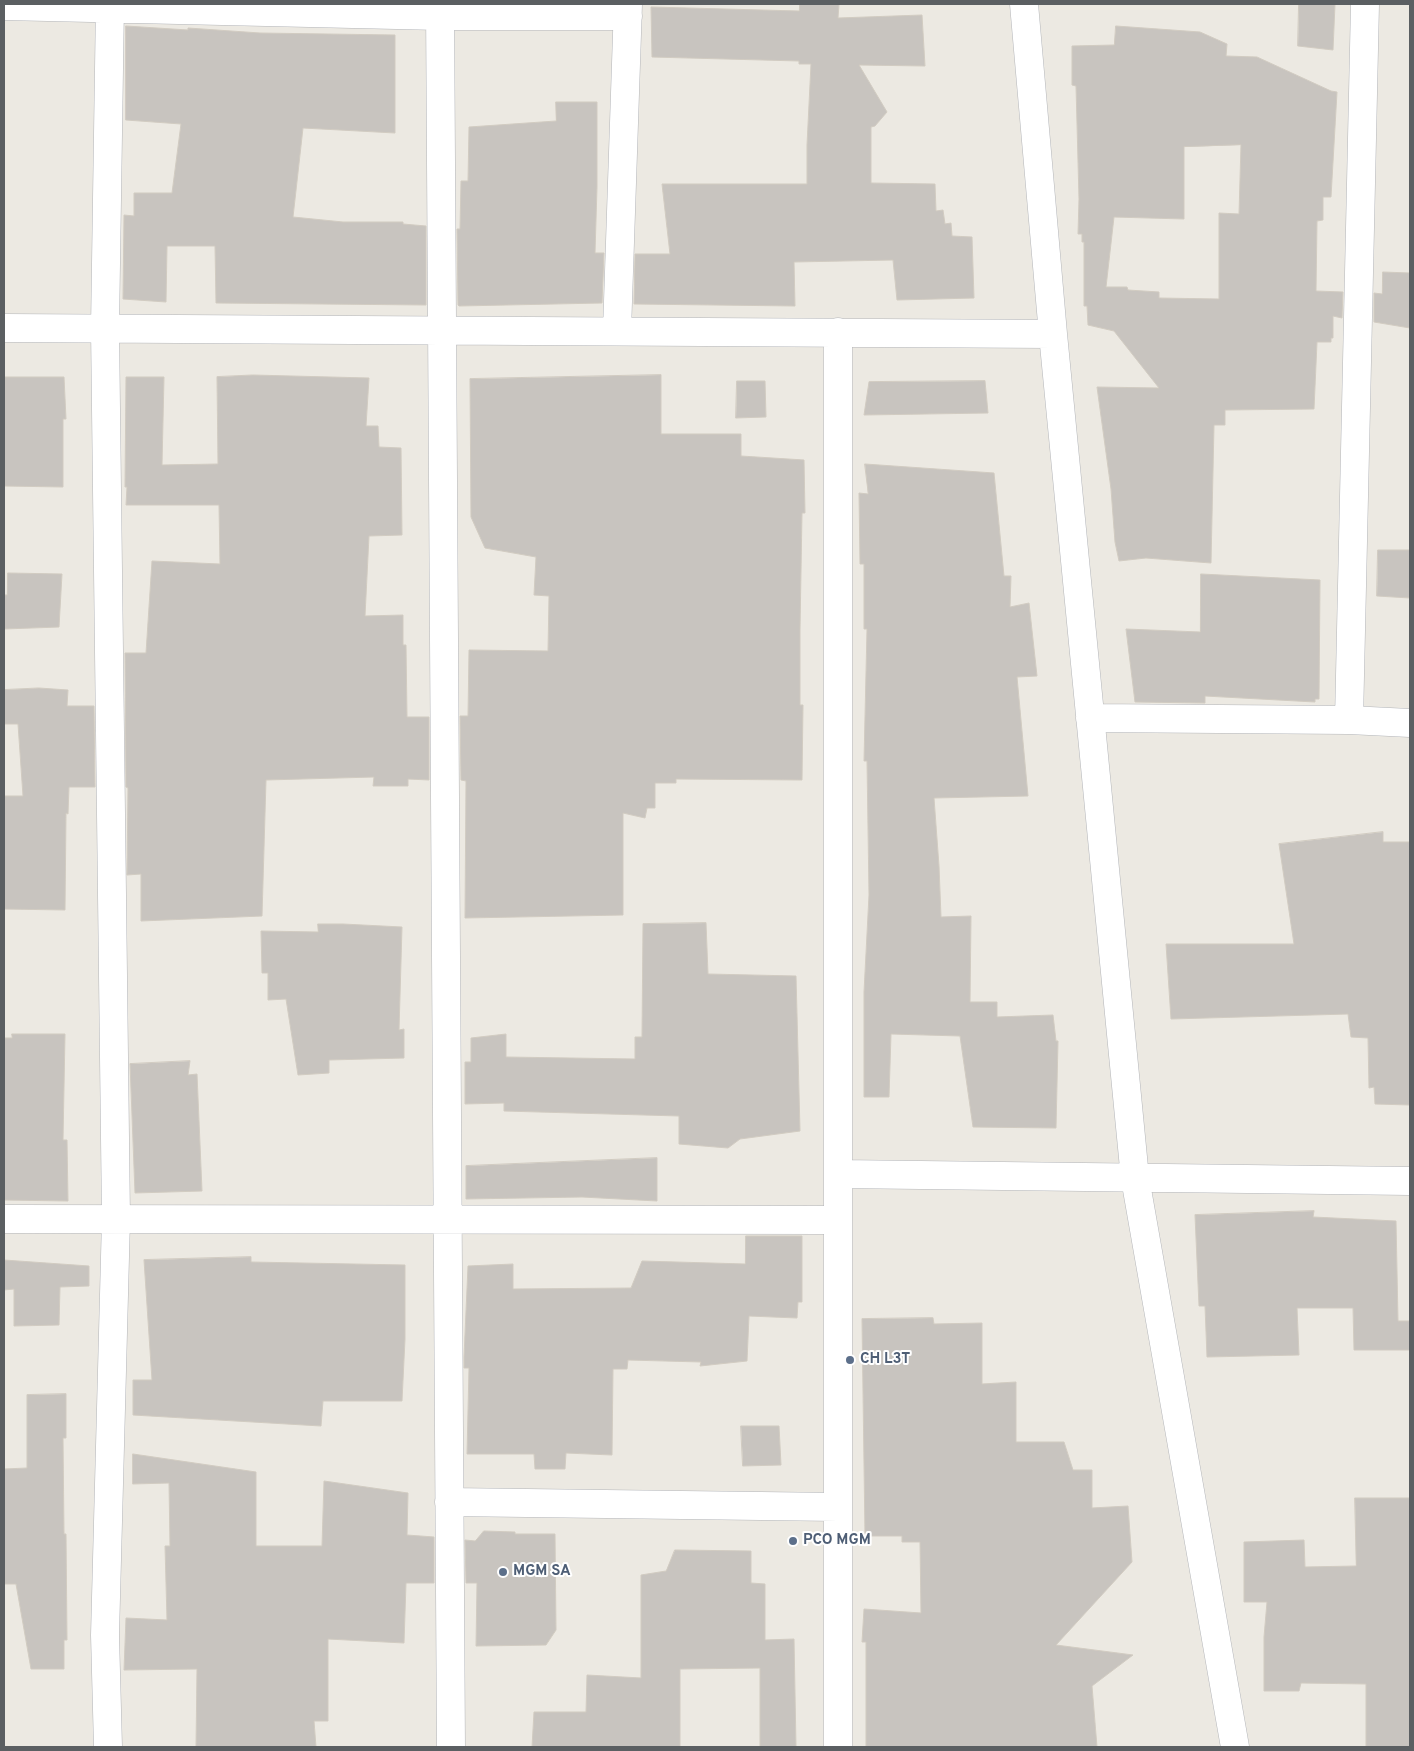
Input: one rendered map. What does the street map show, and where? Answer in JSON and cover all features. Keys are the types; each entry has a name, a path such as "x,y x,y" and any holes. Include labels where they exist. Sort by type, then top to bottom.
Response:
{"street":[{"path":"1024,4 1090,718 1135,1178 1235,1747"},
{"path":"1349,720 1365,4"},
{"path":"4,6 628,10 617,331"},
{"path":"108,1747 105,1636 116,1220 105,328 109,6"},
{"path":"440,10 450,1747"},
{"path":"4,328 1054,334"},
{"path":"838,332 838,1747"},
{"path":"1090,718 1349,720 1410,723"},
{"path":"839,1174 1410,1181"},
{"path":"4,1220 838,1220"},
{"path":"449,1502 838,1507"}],"building":[{"path":"800,4 839,4 838,18 922,15 925,66 859,65 887,112 875,126 871,127 871,183 935,184 936,211 943,210 945,224 951,223 952,236 972,237 974,298 897,300 893,260 794,262 795,306 634,304 635,254 670,254 662,184 807,184 811,64 799,64 799,61 652,57 651,7 799,11"},
{"path":"1299,4 1335,4 1333,50 1298,46"},
{"path":"126,26 260,33 395,35 395,133 303,128 293,217 343,222 403,222 403,224 426,226 426,305 216,303 215,246 167,246 166,302 123,299 124,215 134,216 134,193 172,193 181,124 126,120"},
{"path":"1116,26 1200,32 1227,44 1226,56 1257,57 1337,92 1331,197 1323,197 1323,220 1317,221 1316,291 1343,292 1342,318 1333,316 1333,338 1331,338 1331,342 1317,342 1314,409 1225,410 1225,425 1214,425 1211,563 1146,558 1119,561 1115,542 1111,489 1097,387 1159,388 1114,331 1088,325 1087,306 1084,306 1084,242 1082,242 1082,234 1078,234 1076,86 1072,85 1072,46 1114,45","holes":["1241,145 1239,214 1219,213 1219,299 1159,298 1159,292 1128,290 1127,287 1106,287 1114,217 1184,219 1184,147"]},
{"path":"556,102 597,102 595,253 604,253 602,303 459,306 457,229 460,229 461,181 468,181 469,127 556,121"},
{"path":"1383,272 1410,273 1410,328 1374,322 1374,293 1382,294"},
{"path":"253,375 369,378 366,426 378,426 379,447 401,448 402,535 369,536 365,616 403,615 403,645 406,645 407,717 429,717 429,780 408,779 408,786 373,786 374,777 266,780 262,916 141,921 141,874 127,875 128,788 126,787 125,653 146,653 152,561 220,564 219,505 126,505 126,377 164,377 162,465 218,464 217,377"},
{"path":"661,375 661,434 741,434 741,456 804,460 805,513 802,513 800,629 800,705 803,705 802,780 676,779 676,783 655,783 655,808 647,808 645,818 623,813 623,915 465,918 466,781 461,780 460,716 468,716 469,650 548,651 549,596 534,595 536,557 485,548 471,517 470,379"},
{"path":"4,377 64,377 66,419 63,419 63,487 4,486"},
{"path":"737,381 765,381 766,417 736,418"},
{"path":"985,381 988,413 864,415 869,382"},
{"path":"865,464 994,473 1004,576 1011,576 1010,607 1029,603 1037,676 1017,677 1028,796 934,798 941,917 971,916 970,1002 997,1002 997,1017 1053,1015 1056,1041 1058,1041 1056,1128 973,1127 960,1036 891,1034 889,1097 864,1097 864,992 869,895 867,761 864,761 867,629 864,629 864,564 860,564 859,493 868,494"},
{"path":"1378,550 1410,550 1410,598 1377,596"},
{"path":"8,573 62,574 59,627 4,629 4,595 7,595"},
{"path":"1201,574 1320,580 1319,699 1315,699 1315,702 1205,696 1205,703 1135,702 1126,629 1200,632"},
{"path":"39,688 68,690 67,706 94,706 95,787 69,787 68,814 66,813 65,910 4,909 4,796 23,796 18,724 4,724 4,690"},
{"path":"1383,832 1383,842 1410,842 1410,1105 1375,1104 1374,1087 1369,1088 1368,1038 1351,1037 1348,1014 1171,1019 1166,944 1294,944 1279,844"},
{"path":"706,923 708,974 796,976 800,1131 740,1139 728,1148 679,1144 679,1116 504,1111 504,1103 465,1104 465,1062 471,1062 471,1038 506,1034 506,1057 635,1059 635,1037 642,1037 643,924"},
{"path":"318,924 402,927 399,1030 404,1029 404,1058 329,1060 329,1073 298,1075 286,999 268,1000 268,973 262,973 261,931 318,932"},
{"path":"12,1034 65,1034 63,1140 67,1140 68,1201 4,1200 4,1038 12,1038"},
{"path":"190,1061 188,1075 197,1074 202,1191 135,1193 130,1064"},
{"path":"657,1158 657,1201 582,1197 466,1199 466,1166"},
{"path":"1314,1211 1313,1217 1396,1221 1398,1321 1410,1321 1410,1350 1354,1350 1353,1308 1297,1308 1299,1355 1207,1357 1205,1306 1199,1306 1195,1215"},
{"path":"746,1236 802,1236 802,1302 798,1302 797,1318 749,1316 747,1361 700,1366 701,1362 628,1360 627,1369 613,1369 612,1455 566,1453 565,1469 535,1469 534,1454 467,1454 469,1368 464,1368 464,1357 468,1266 513,1264 513,1289 631,1288 642,1261 745,1264"},
{"path":"251,1257 251,1262 405,1265 405,1339 402,1401 323,1401 321,1426 133,1415 133,1380 152,1380 144,1260"},
{"path":"4,1260 89,1266 89,1286 60,1287 59,1325 14,1326 14,1289 4,1290"},
{"path":"933,1318 934,1324 982,1323 982,1384 1016,1382 1016,1442 1064,1442 1073,1470 1092,1470 1092,1508 1128,1506 1132,1562 1056,1645 1133,1655 1092,1686 1097,1747 866,1747 866,1642 862,1642 864,1609 921,1613 920,1542 902,1542 902,1536 865,1536 862,1319"},
{"path":"66,1394 66,1438 63,1438 67,1640 64,1640 64,1669 31,1669 16,1584 4,1584 4,1469 27,1468 27,1395"},
{"path":"741,1426 779,1426 781,1465 743,1466"},
{"path":"133,1454 256,1472 256,1546 322,1546 324,1481 408,1493 407,1535 434,1537 434,1583 406,1583 404,1643 328,1639 328,1721 314,1721 316,1747 196,1747 197,1669 124,1670 126,1618 167,1620 165,1546 170,1546 169,1483 133,1484"},
{"path":"1355,1498 1410,1498 1410,1747 1366,1747 1366,1684 1301,1683 1299,1691 1264,1691 1264,1637 1267,1602 1244,1602 1244,1542 1304,1540 1305,1567 1356,1566"},
{"path":"484,1531 515,1532 515,1534 555,1534 556,1630 546,1645 476,1646 477,1583 466,1583 465,1540 475,1541"},
{"path":"675,1550 751,1551 751,1583 765,1584 765,1640 794,1639 796,1747 760,1747 760,1668 680,1669 680,1747 532,1747 534,1712 586,1712 587,1675 641,1678 641,1575 666,1571"}],"place":[{"name":"CH L3T","path":"850,1360"},
{"name":"PCO MGM","path":"793,1541"},
{"name":"MGM SA","path":"503,1572"}]}
